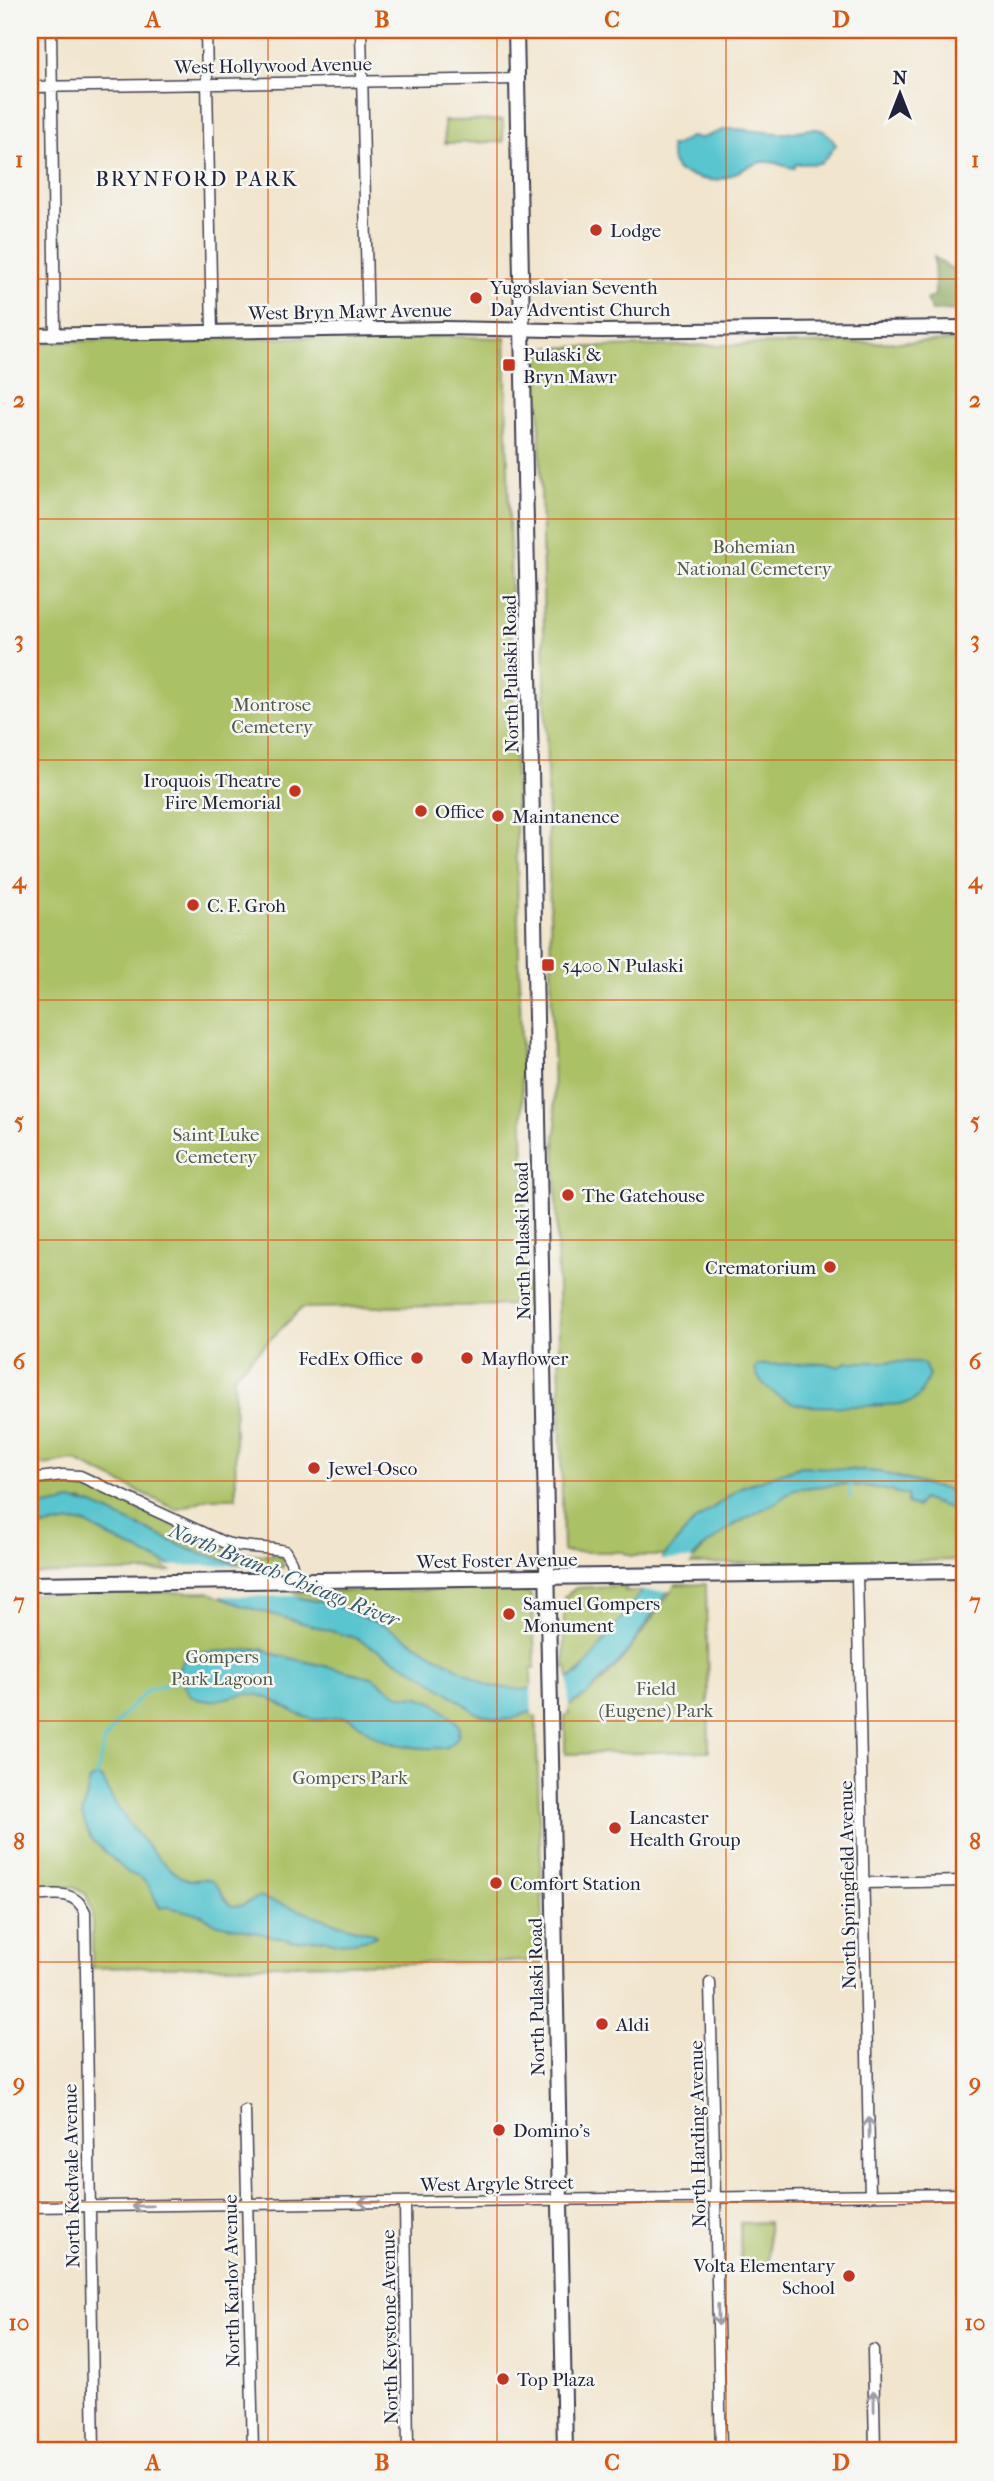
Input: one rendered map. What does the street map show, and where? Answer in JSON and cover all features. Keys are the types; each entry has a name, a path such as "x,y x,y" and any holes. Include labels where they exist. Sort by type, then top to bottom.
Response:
{"main road":[{"name":"North Pulaski Road","path":"516,30 565,2451"},
{"name":"West Foster Avenue","path":"30,1584 964,1571"}],"street":[{"path":"51,30 55,335"},
{"path":"206,30 212,332"},
{"path":"360,30 368,330"},
{"name":"West Hollywood Avenue","path":"30,87 517,79"},
{"name":"West Bryn Mawr Avenue","path":"30,335 368,330 603,331 964,327"},
{"path":"30,1479 80,1476 223,1542 238,1547 285,1551 296,1581"},
{"name":"North Springfield Avenue","path":"858,1574 870,2196"},
{"path":"864,1883 964,1881"},
{"name":"North Kedvale Avenue","path":"30,1896 69,1895 81,1902 85,1912 94,2451"},
{"name":"North Harding Avenue","path":"710,1983 721,2451"},
{"name":"North Karlov Avenue","path":"245,2110 253,2451"},
{"name":"West Argyle Street","path":"30,2207 964,2194"},
{"name":"North Keystone Avenue","path":"405,2202 408,2451"},
{"path":"873,2350 875,2451"}],"green space":[{"path":"503,120 503,142 445,143 444,121"},
{"path":"934,257 950,268 964,273 964,310 932,311 926,300 935,295"},
{"path":"421,336 505,338 527,1305 302,1308 234,1375 236,1498 209,1498 177,1510 74,1460 30,1467 30,342"},
{"name":"Bohemian National Cemetery","path":"964,341 964,1492 933,1487 879,1472 802,1466 741,1487 694,1522 664,1556 631,1556 622,1552 563,1552 555,1137 557,1125 554,1106 538,348"},
{"path":"74,1482 91,1487 231,1552 278,1556 283,1559 283,1567 253,1569 205,1556 82,1501 30,1509 30,1486"},
{"path":"843,1484 908,1495 907,1504 917,1507 921,1499 964,1513 964,1560 690,1564 718,1536 776,1502 791,1490 811,1485"},
{"path":"71,1522 87,1524 171,1566 165,1567 173,1571 30,1574 30,1529"},
{"name":"Field (Eugene) Park","path":"706,1584 709,1751 565,1754 565,1715 569,1715 568,1706 584,1697 614,1669 675,1585"},
{"name":"Field (Eugene) Park","path":"627,1586 625,1591 642,1591 599,1652 568,1679 568,1668 564,1668 564,1597 576,1588"},
{"name":"Gompers Park","path":"518,1589 530,1594 533,1603 535,1669 531,1669 532,1716 536,1717 544,1961 92,1968 92,1911 86,1894 73,1887 30,1888 30,1594 210,1592 218,1596 298,1596 293,1592"},
{"path":"768,2222 769,2264 741,2265 740,2223"}],"water":[{"path":"726,129 787,133 814,129 827,133 836,145 820,163 796,164 794,168 772,162 756,163 717,180 702,179 677,171 672,161 670,146 690,137 702,138"},
{"path":"846,1362 917,1362 924,1364 929,1375 920,1394 911,1402 822,1406 801,1405 780,1397 767,1388 755,1370 758,1365 826,1363 839,1367"},
{"path":"802,1466 879,1472 933,1487 964,1492 964,1513 922,1499 917,1507 907,1504 907,1495 871,1487 843,1484 794,1489 777,1502 735,1524 699,1551 679,1574 625,1655 588,1694 568,1706 544,1707 511,1719 499,1720 476,1713 422,1674 355,1638 227,1600 171,1566 87,1524 71,1522 30,1529 30,1509 71,1501 91,1504 191,1550 241,1565 300,1598 332,1604 385,1626 489,1686 523,1690 568,1679 580,1673 642,1591 664,1556 694,1522 741,1487"},
{"path":"263,1649 277,1655 372,1677 400,1696 419,1697 435,1703 456,1721 458,1736 445,1748 411,1747 377,1737 349,1718 311,1719 258,1695 243,1694 202,1700 189,1693 178,1671 190,1653"},
{"path":"97,1776 103,1779 116,1804 136,1832 159,1858 181,1877 212,1881 232,1906 243,1905 258,1897 374,1933 376,1936 353,1942 336,1943 324,1939 294,1941 214,1923 202,1915 168,1907 160,1908 148,1885 141,1878 128,1873 91,1839 82,1816 90,1780"}],"pier":[{"path":"694,1559 670,1591 638,1591 657,1560"},
{"path":"246,1565 300,1596 218,1596 164,1566"},
{"path":"568,1675 569,1710 544,1710 532,1715 531,1685"}],"waterway":[{"path":"850,1497 851,1481"},
{"path":"97,1776 104,1741 123,1715 149,1689 183,1680"}],"place":[{"name":"Lodge","path":"596,230"},
{"name":"Yugoslavian Seventh Day Adventist Church","path":"476,298"},
{"name":"Pulaski & Bryn Mawr","path":"509,365"},
{"name":"Iroquois Theatre Fire Memorial","path":"295,791"},
{"name":"Office","path":"421,811"},
{"name":"Maintanence","path":"498,816"},
{"name":"C. F. Groh","path":"193,905"},
{"name":"5400 N Pulaski","path":"548,965"},
{"name":"The Gatehouse","path":"568,1195"},
{"name":"Crematorium","path":"830,1267"},
{"name":"FedEx Office","path":"417,1358"},
{"name":"Mayflower","path":"467,1358"},
{"name":"Jewel-Osco","path":"314,1468"},
{"name":"Samuel Gompers Monument","path":"509,1614"},
{"name":"Lancaster Health Group","path":"615,1828"},
{"name":"Comfort Station","path":"496,1883"},
{"name":"Aldi","path":"602,2024"},
{"name":"Domino's","path":"499,2130"},
{"name":"Volta Elementary School","path":"849,2276"},
{"name":"Top Plaza","path":"503,2379"}],"district":[{"name":"BRYNFORD PARK","path":"197,179"}],"park label":[{"name":"Montrose Cemetery","path":"272,715"},
{"name":"Saint Luke Cemetery","path":"216,1145"},
{"name":"Gompers Park Lagoon","path":"222,1667"}],"water label":[{"name":"North Branch Chicago River","path":"284,1575"}]}
